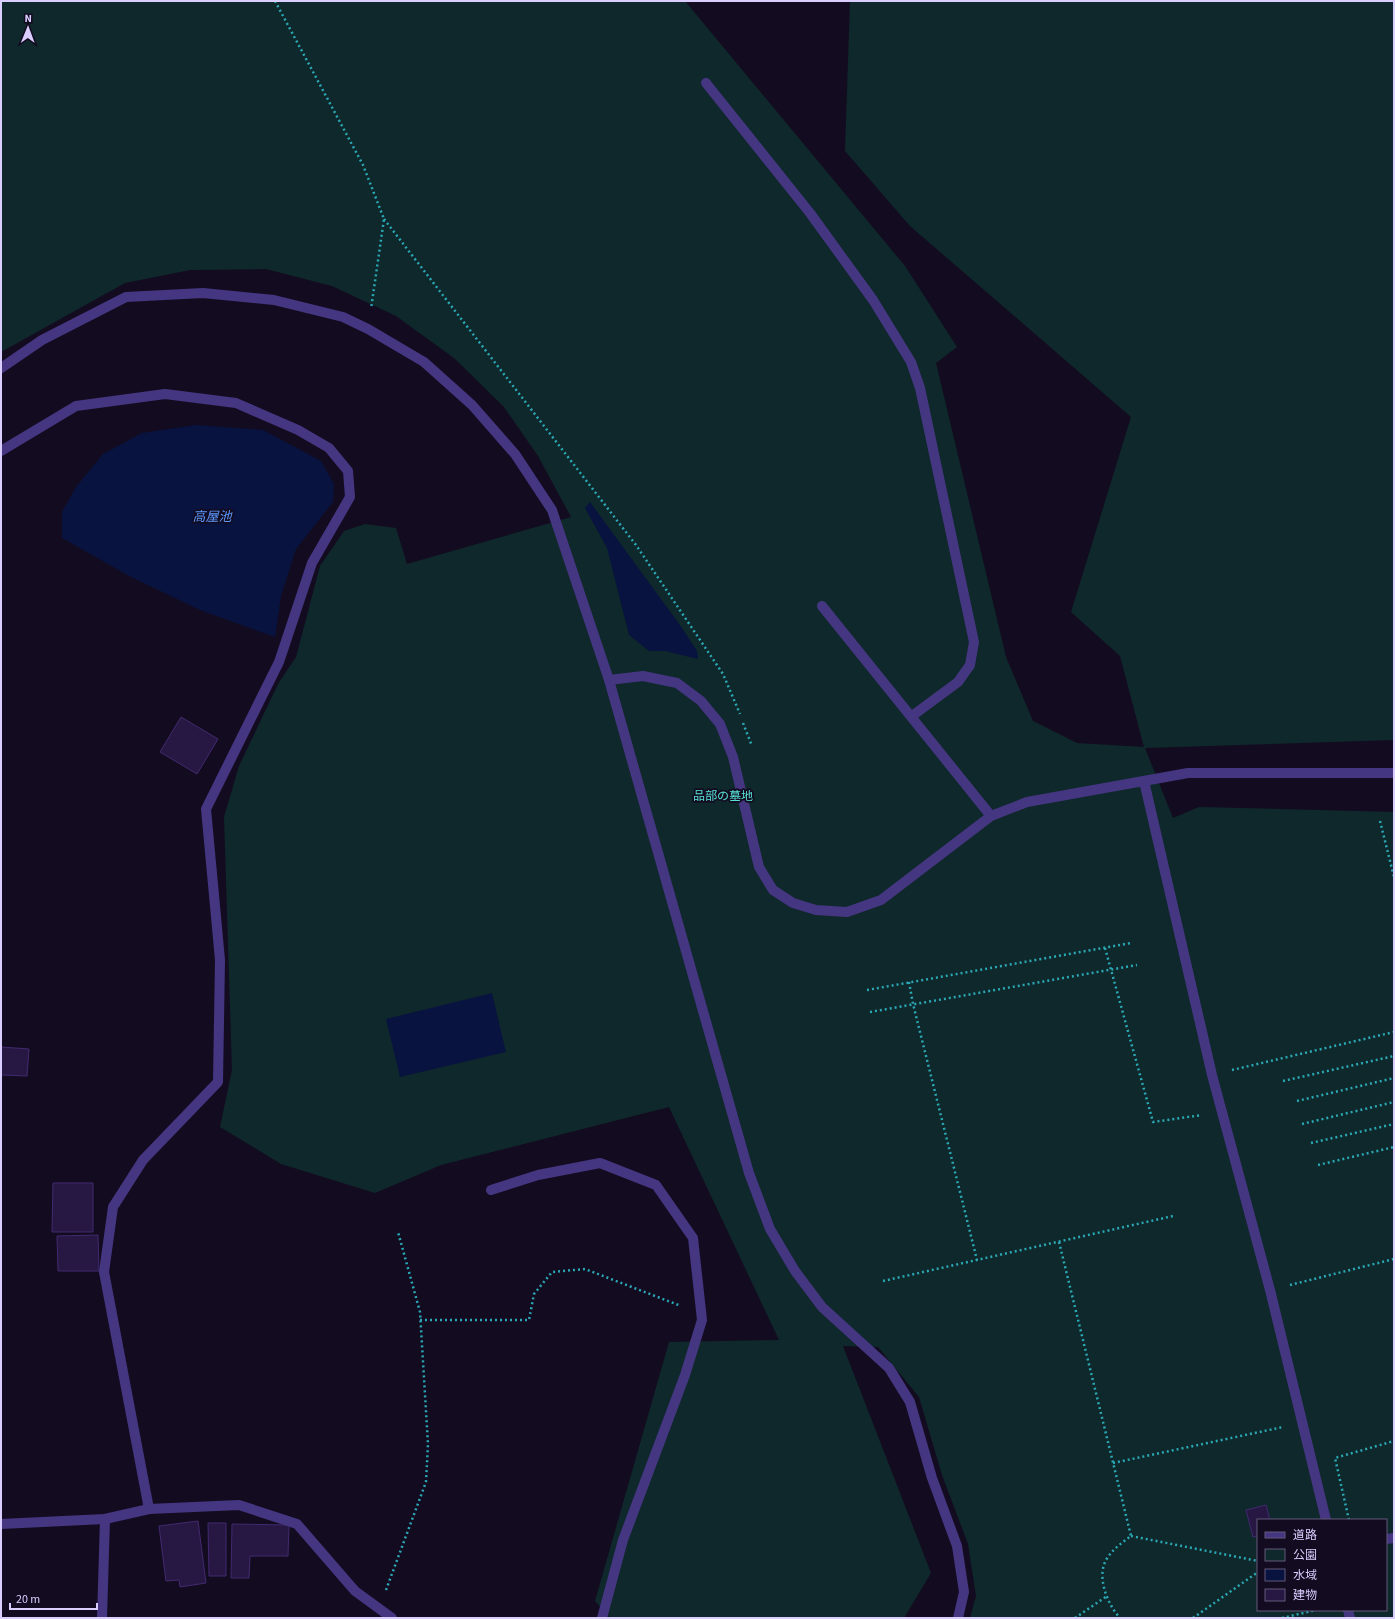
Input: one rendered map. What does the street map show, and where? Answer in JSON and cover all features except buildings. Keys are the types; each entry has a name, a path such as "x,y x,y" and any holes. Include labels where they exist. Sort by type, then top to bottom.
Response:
{"street":[{"path":"706,83 810,213 873,300 911,362 920,388 974,642 970,665 958,682 912,716"},
{"path":"1,368 42,340 126,297 203,293 274,300 343,317 368,329 424,362 472,405 515,454 552,510 608,680 749,1173 770,1229 795,1271 822,1307 889,1368 910,1402 932,1478 958,1546 964,1592 958,1618"},
{"path":"1,451 76,406 165,394 236,404 263,415 298,430 329,448 348,471 350,497 312,563 279,662 206,809 220,960 218,1082 143,1160 113,1208 104,1272 149,1509"},
{"path":"822,606 991,816"},
{"path":"608,680 643,676 677,683 701,701 720,724 733,757 759,867 773,890 793,903 816,910 847,912 881,900 991,816 1027,802 1188,773 1394,773"},
{"path":"1144,781 1212,1075 1270,1290 1326,1519"},
{"path":"490,1190 538,1175 600,1163 656,1185 693,1238 702,1320 685,1375 623,1540 602,1618"},
{"path":"1,1524 105,1519 149,1509 239,1505 298,1524 355,1591 392,1618"},
{"path":"102,1618 105,1519"}],"path":[{"path":"275,1 363,165 384,219 636,545 723,674 740,715"},
{"path":"368,329 384,219"},
{"path":"743,721 752,742 753,749"},
{"path":"1380,821 1394,877"},
{"path":"867,990 1131,943"},
{"path":"1105,948 1152,1122 1223,1112"},
{"path":"870,1012 1137,965"},
{"path":"909,982 913,1004 976,1260"},
{"path":"1212,1075 1394,1032"},
{"path":"1283,1081 1394,1056"},
{"path":"1297,1101 1394,1078"},
{"path":"1302,1124 1394,1102"},
{"path":"1311,1143 1394,1124"},
{"path":"1318,1165 1394,1147"},
{"path":"883,1281 1173,1216"},
{"path":"379,1609 426,1482 428,1444 420,1312 398,1232"},
{"path":"1059,1242 1131,1536"},
{"path":"1270,1290 1394,1259"},
{"path":"420,1320 529,1320 534,1294 552,1272 585,1269 681,1306 702,1320"},
{"path":"1113,1463 1302,1423"},
{"path":"1349,1519 1335,1458 1394,1441"},
{"path":"1120,1618 1116,1614 1107,1596 1102,1580 1103,1569 1107,1558 1116,1547 1131,1536 1257,1560"},
{"path":"1193,1618 1257,1573"},
{"path":"1075,1618 1107,1596"},
{"path":"1282,1618 1312,1611"}],"green space":[{"name":"品部の墓地","path":"1,1 685,1 905,266 957,347 936,363 1006,657 1033,721 1077,743 1144,747 1120,656 1071,612 1131,417 910,226 845,151 850,1 1394,1 1394,740 1145,748 1173,818 1199,807 1394,812 1394,1618 970,1618 976,1596 968,1544 942,1475 919,1397 878,1347 843,1346 931,1573 904,1618 610,1618 595,1601 669,1342 779,1340 669,1107 441,1165 375,1193 281,1164 220,1127 232,1070 224,817 239,766 278,684 296,657 320,566 344,531 365,524 396,528 407,564 571,517 538,456 504,407 454,358 396,316 332,286 266,269 190,270 125,283 1,352"}],"water":[{"name":"高屋池","path":"196,425 263,430 321,461 334,484 333,502 296,549 281,596 275,637 200,610 131,577 62,538 62,512 76,487 103,454 142,433"},
{"path":"590,502 680,625 697,651 698,659 665,651 649,651 629,635 607,548 585,508"},
{"path":"492,993 506,1052 400,1077 386,1019"}]}
